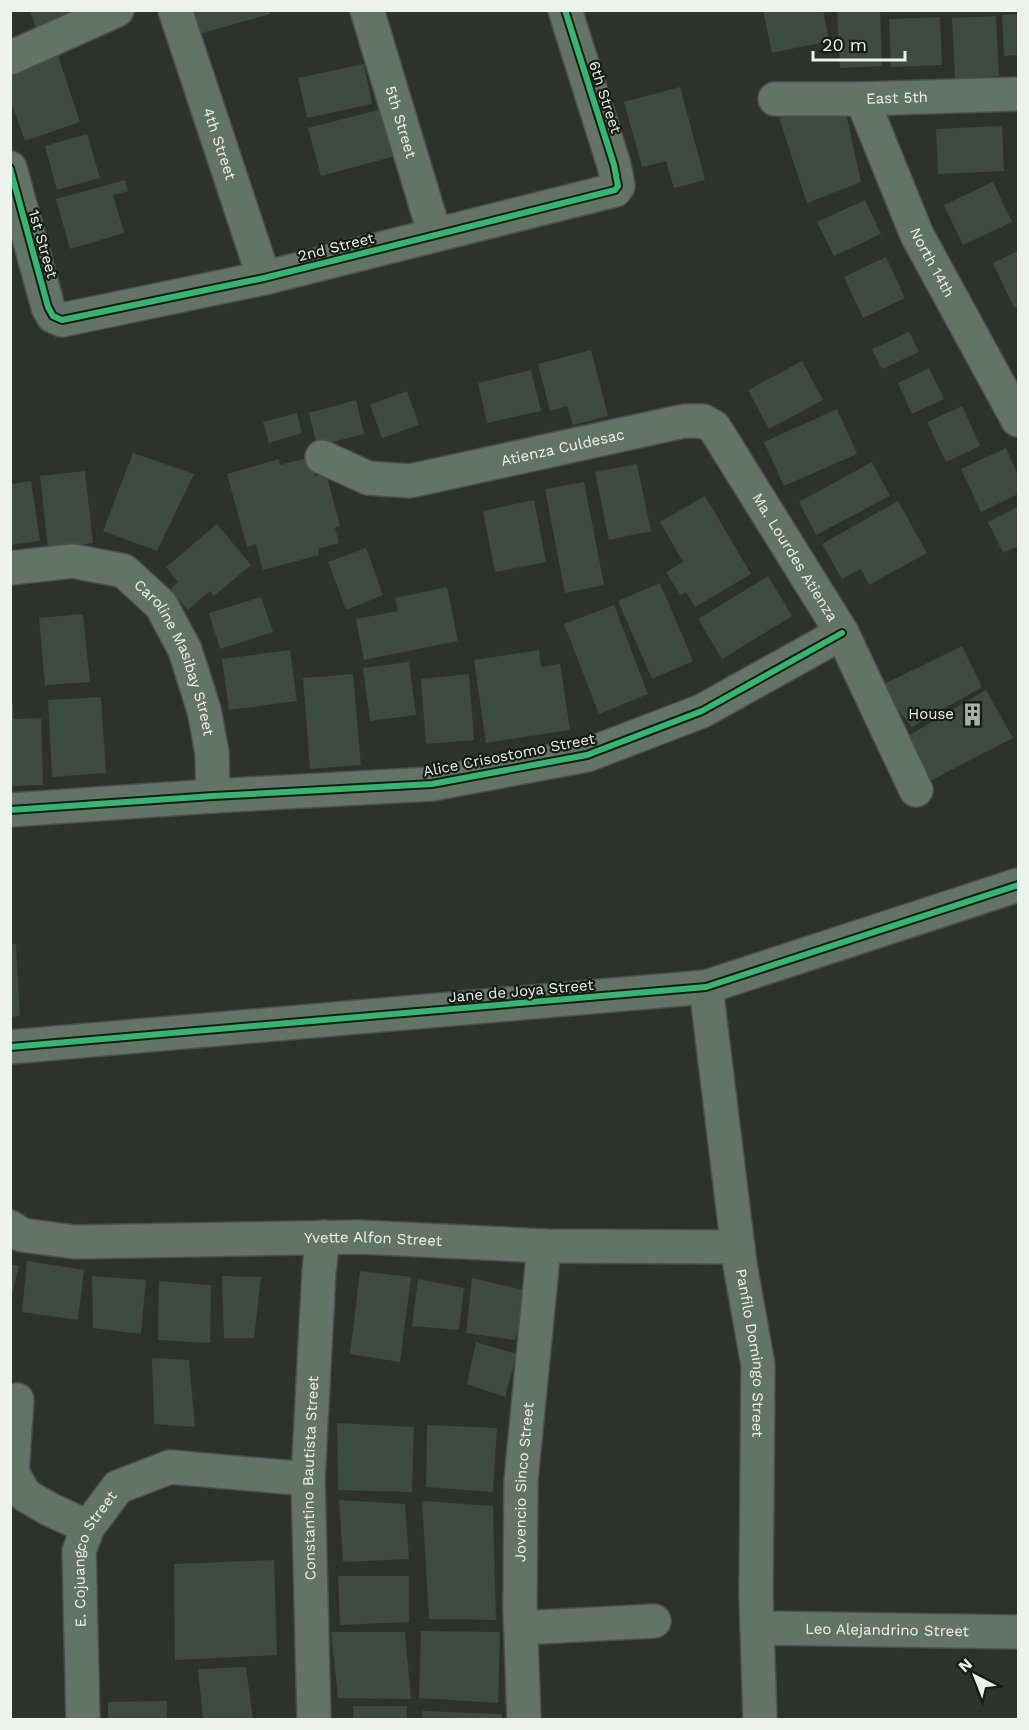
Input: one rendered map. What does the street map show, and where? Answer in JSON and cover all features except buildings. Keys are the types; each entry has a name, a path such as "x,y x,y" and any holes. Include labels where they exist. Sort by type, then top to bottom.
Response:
{"street":[{"path":"10,58 117,10"},
{"name":"4th Street","path":"175,10 264,278"},
{"name":"5th Street","path":"367,10 435,235"},
{"name":"6th Street","path":"566,11 614,165 618,186 615,190"},
{"name":"East 5th","path":"775,99 1018,94"},
{"name":"North 14th","path":"862,99 917,235 1018,420"},
{"name":"1st Street","path":"10,168 18,226 48,307 53,316 62,320"},
{"name":"2nd Street","path":"62,320 264,278 615,190"},
{"name":"Atienza Culdesac","path":"322,457 368,478 410,481 684,421 703,420 714,427"},
{"name":"Ma. Lourdes Atienza","path":"714,427 842,633 916,790"},
{"name":"Caroline Masibay Street","path":"10,568 73,561 124,571 161,605 185,650 204,710 212,753 213,796"},
{"name":"Alice Crisostomo Street","path":"10,810 432,784 588,755 702,711 842,633"},
{"name":"Jane de Joya Street","path":"10,1047 706,987 1018,885"},
{"name":"Panfilo Domingo Street","path":"706,987 738,1247 759,1365 757,1628 760,1719"},
{"name":"Yvette Alfon Street","path":"10,1227 22,1235 75,1242 360,1237 544,1246 738,1247"},
{"name":"Constantino Bautista Street","path":"314,1719 308,1479 319,1271 323,1238"},
{"name":"Jovencio Sinco Street","path":"524,1719 521,1628 521,1480 544,1246"},
{"path":"17,1400 12,1472 25,1495 88,1527"},
{"name":"E. Cojuangco Street","path":"83,1719 79,1551 88,1527 118,1487 170,1467 308,1479"},
{"path":"521,1628 654,1621"},
{"name":"Leo Alejandrino Street","path":"757,1628 1018,1632"}],"cycle path":[{"path":"10,168 48,307 53,316 62,320 264,278 615,190 618,186 614,165 565,10"},
{"path":"10,810 432,784 587,755 702,711 842,633"},
{"path":"10,1047 706,987 1018,885"}],"place":[{"name":"House","path":"972,714"}]}
